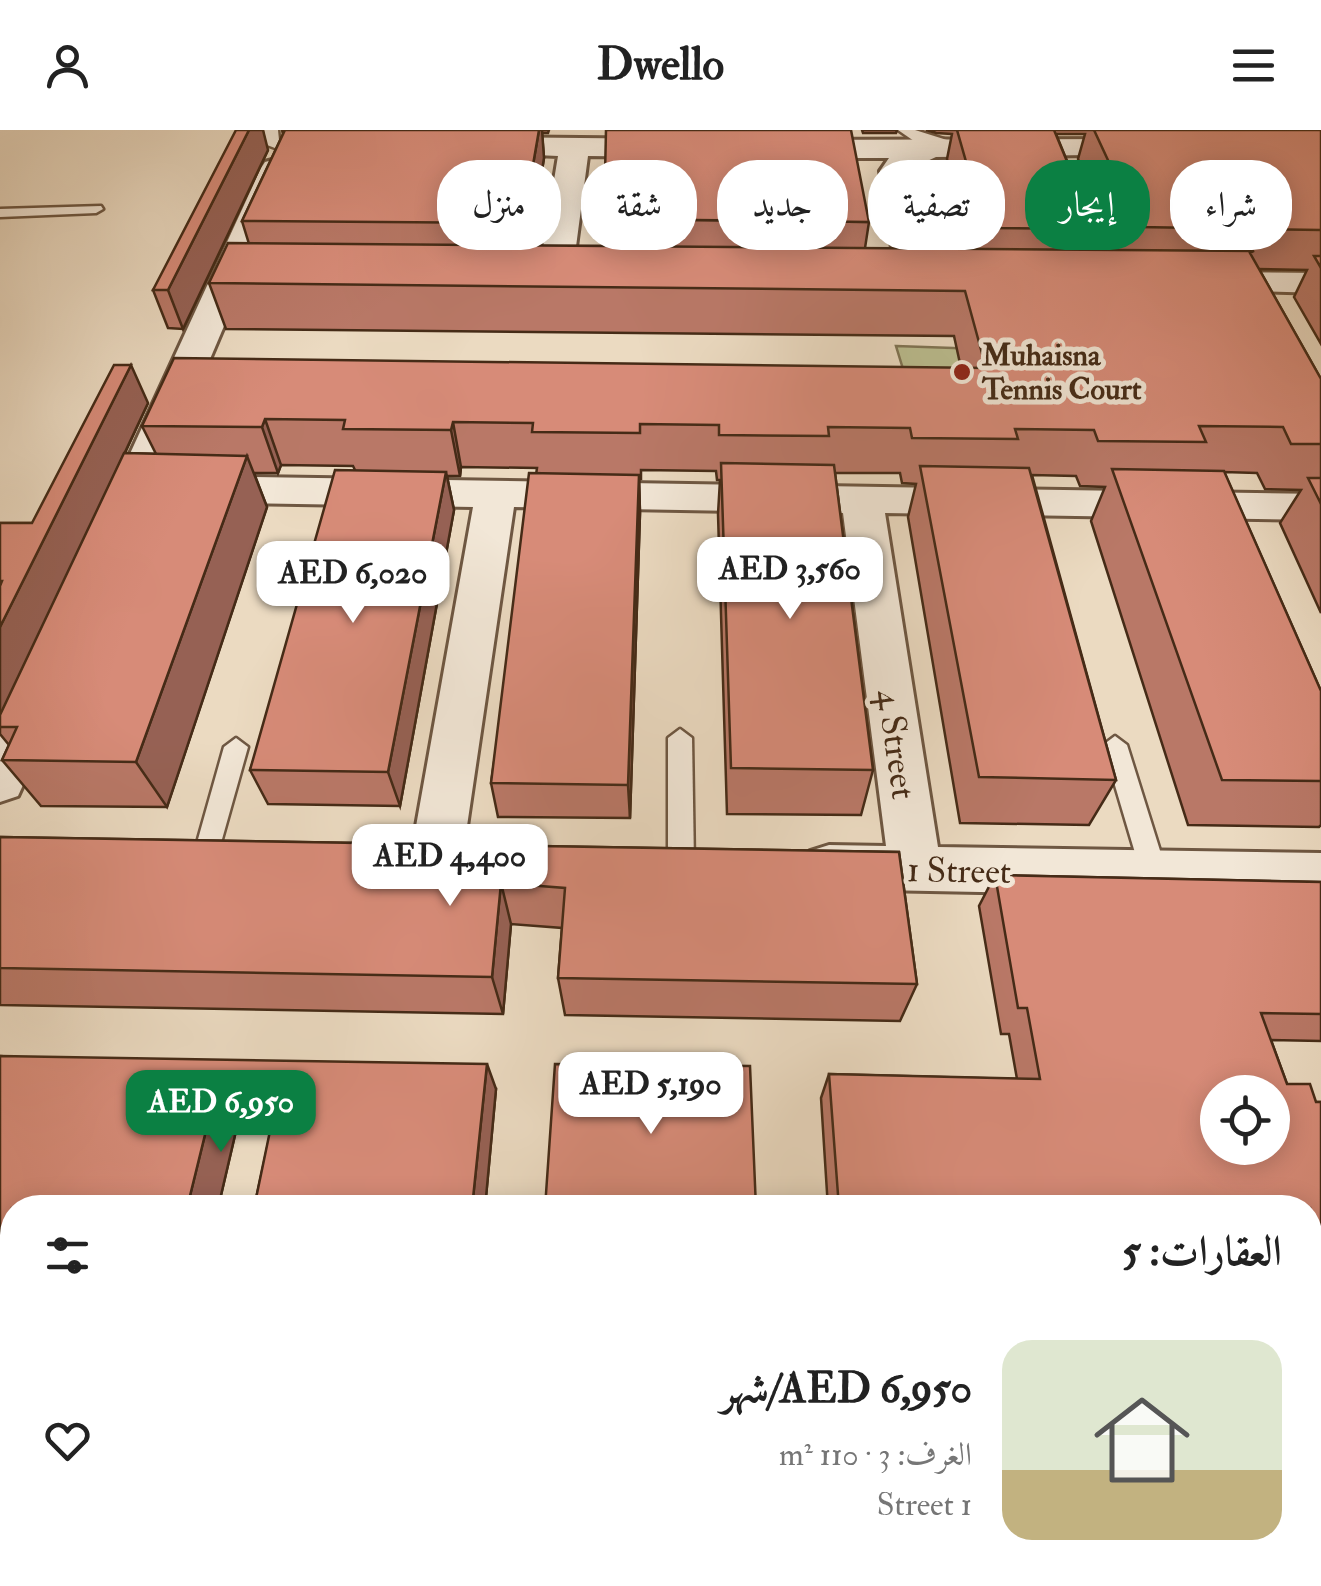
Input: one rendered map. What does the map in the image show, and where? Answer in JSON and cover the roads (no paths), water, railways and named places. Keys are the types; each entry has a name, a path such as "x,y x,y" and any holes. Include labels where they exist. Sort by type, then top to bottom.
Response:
{"street":[{"path":"852,140 875,160"},
{"path":"762,147 852,140 930,150 1182,148"},
{"path":"104,557 247,275 280,160 292,142"},
{"path":"447,146 700,148"},
{"path":"555,277 574,147"},
{"path":"1055,149 1059,160"},
{"path":"906,160 930,150"},
{"path":"908,250 914,280"},
{"path":"516,277 594,278"},
{"path":"874,280 952,280"},
{"path":"1167,282 1321,283"},
{"path":"1264,283 1283,317"},
{"path":"136,488 862,500 1233,523 1321,508"},
{"path":"492,862 417,860 496,494"},
{"name":"4 Street","path":"862,500 915,869"},
{"path":"0,782 56,661"},
{"path":"185,856 262,858"},
{"path":"624,864 700,865"},
{"name":"1 Street","path":"778,866 1321,876"}],"lane":[{"path":"905,130 919,138 974,149"},
{"path":"0,213 96,210"},
{"path":"680,738 700,865"},
{"path":"1115,744 1154,873"},
{"path":"185,856 236,747"}],"place":[{"name":"Muhaisna Tennis Court","path":"962,372"}]}
